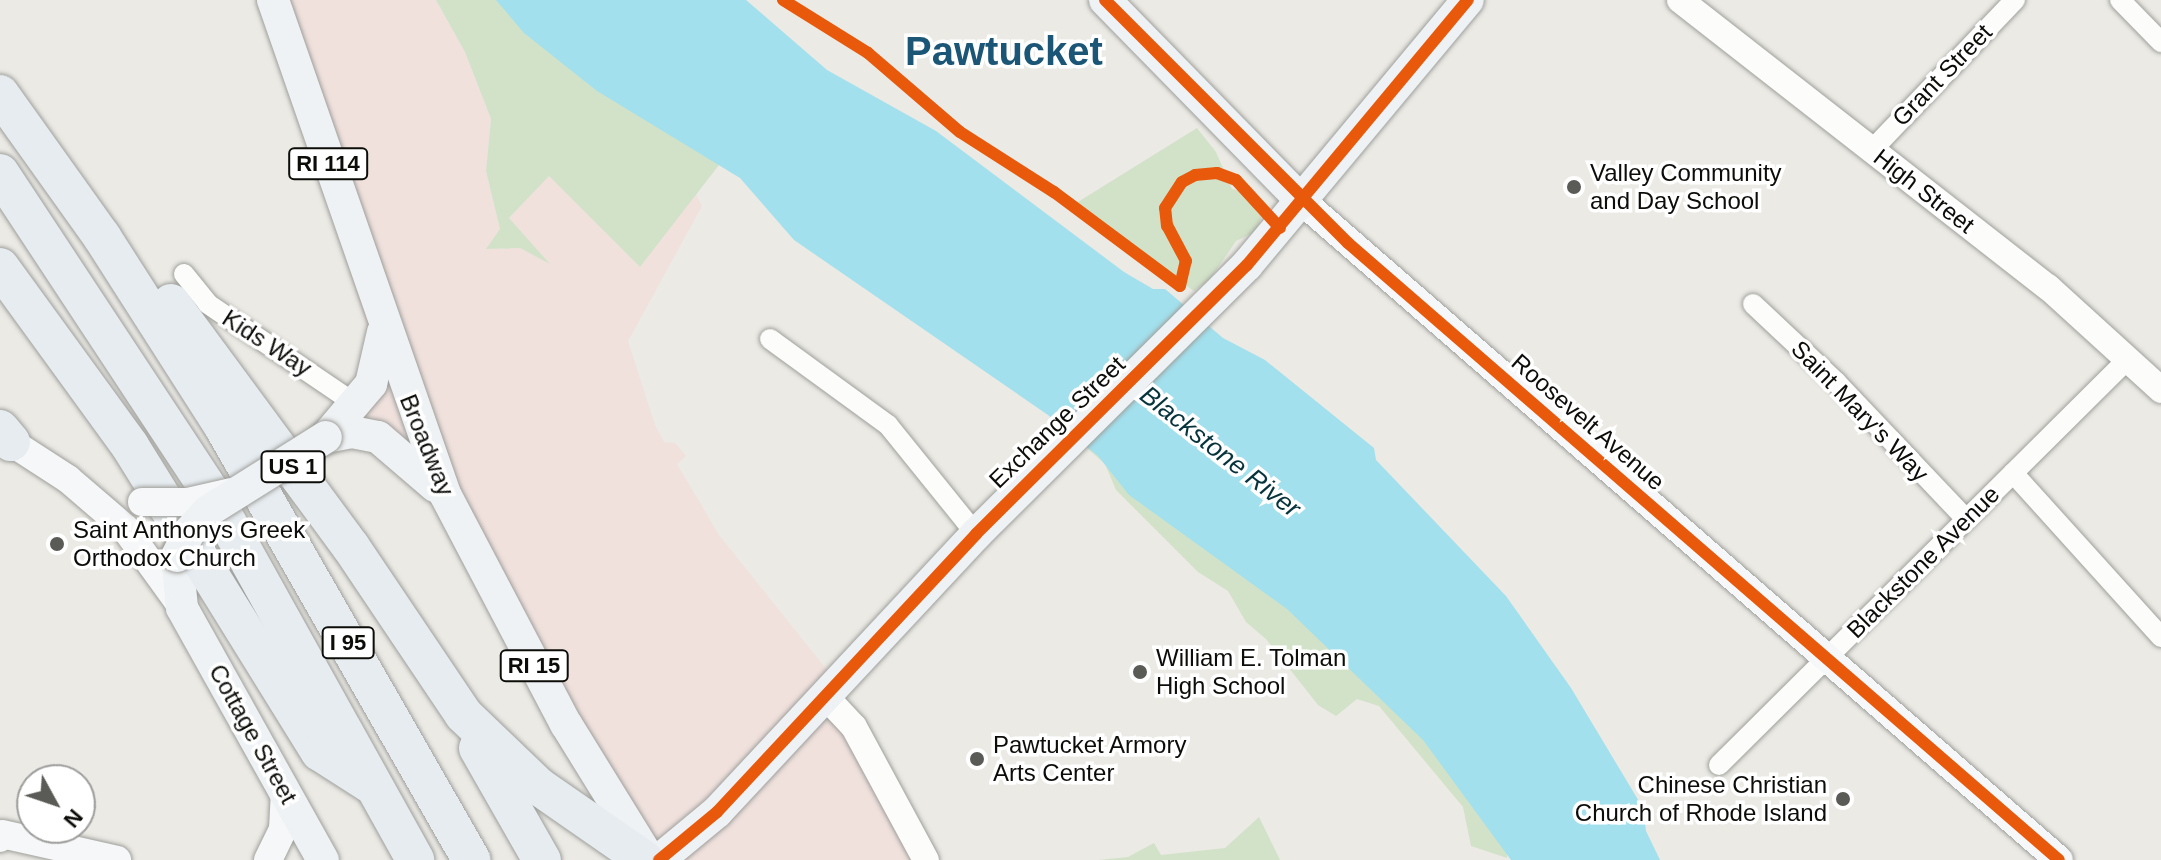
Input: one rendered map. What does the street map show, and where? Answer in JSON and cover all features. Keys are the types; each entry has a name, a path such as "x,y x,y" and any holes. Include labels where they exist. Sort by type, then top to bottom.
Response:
{"highway":[{"name":"I 95","path":"0,94 102,237 264,493 471,860"},
{"name":"I 95","path":"0,173 210,491 415,860"},
{"name":"US 1","path":"102,237 182,313 464,715 527,777 633,851"},
{"path":"0,267 130,446 320,752 375,788"},
{"path":"464,715 542,860"}],"main road":[{"name":"Broadway","path":"273,0 384,329 445,494 633,851"},
{"name":"Roosevelt Avenue","path":"1105,0 1303,202 2059,860"},
{"name":"Exchange Street","path":"659,860 717,812 976,534 1207,306 1303,202 1468,0"},
{"path":"182,608 177,556 196,522 235,491 326,437 357,405 376,373 384,329"},
{"path":"326,437 352,432 378,437 445,494"},
{"path":"4,435 68,479 132,535 182,608"},
{"path":"68,479 142,502 188,502 235,491"},
{"name":"Cottage Street","path":"182,608 323,860"},
{"path":"268,860 283,829 285,790"},
{"path":"1,835 117,860"}],"street":[{"name":"High Street","path":"1680,0 2026,270 2128,359 2158,380"},
{"name":"Grant Street","path":"1871,151 2015,0"},
{"path":"2120,0 2161,42"},
{"name":"Kids Way","path":"184,274 217,311 357,405"},
{"name":"Saint Mary's Way","path":"1753,304 1836,382 1966,519"},
{"path":"770,339 888,425 976,534"},
{"name":"Blackstone Avenue","path":"1719,765 2128,359"},
{"path":"2013,473 2161,637"},
{"path":"825,696 854,727 926,860"}],"shaded area":[{"path":"266,0 436,0 465,52 491,119 486,171 500,229 487,249 520,248 549,263 509,218 549,175 640,267 694,191 702,206 628,341 655,425 664,442 675,443 686,456 677,464 719,535 831,675 926,860 644,860 454,522 363,433 354,388 369,346 366,323"}],"green space":[{"path":"436,0 567,0 719,165 640,267 549,176 509,218 550,264 520,248 486,249 500,229 486,171 491,119 465,52"},
{"path":"1197,128 1216,152 1232,189 1251,193 1264,211 1255,232 1236,241 1210,279 1194,291 1073,205"},
{"path":"1071,434 1415,700 1508,843 1507,858 1471,846 1463,807 1379,706 1357,699 1336,716 1318,705 1266,639 1246,622 1228,591 1198,572 1116,490 1105,464"},
{"path":"1259,817 1280,860 1098,860 1128,857 1154,843 1161,855 1225,848"}],"water":[{"name":"Blackstone River","path":"496,0 746,0 827,70 936,131 1124,272 1153,289 1165,289 1223,338 1265,360 1374,448 1376,460 1506,596 1571,688 1643,808 1646,831 1660,860 1511,860 1423,740 1287,609 1129,495 1098,456 1048,415 794,240 740,178 597,91 524,33"}],"cycle path":[{"path":"783,0 868,53 960,132 1054,192 1180,286 1186,261 1167,226 1165,208 1182,182 1195,175 1217,173 1236,180 1280,228"},
{"path":"1105,0 1348,243 2059,860"},
{"path":"659,860 717,812 976,534 1247,265 1468,0"}],"place":[{"name":"Valley Community and Day School","path":"1574,187"},
{"name":"Saint Anthonys Greek Orthodox Church","path":"57,544"},
{"name":"William E. Tolman High School","path":"1140,672"},
{"name":"Pawtucket Armory Arts Center","path":"977,759"},
{"name":"Chinese Christian Church of Rhode Island","path":"1843,799"}],"district":[{"name":"Pawtucket","path":"1004,51"}]}
